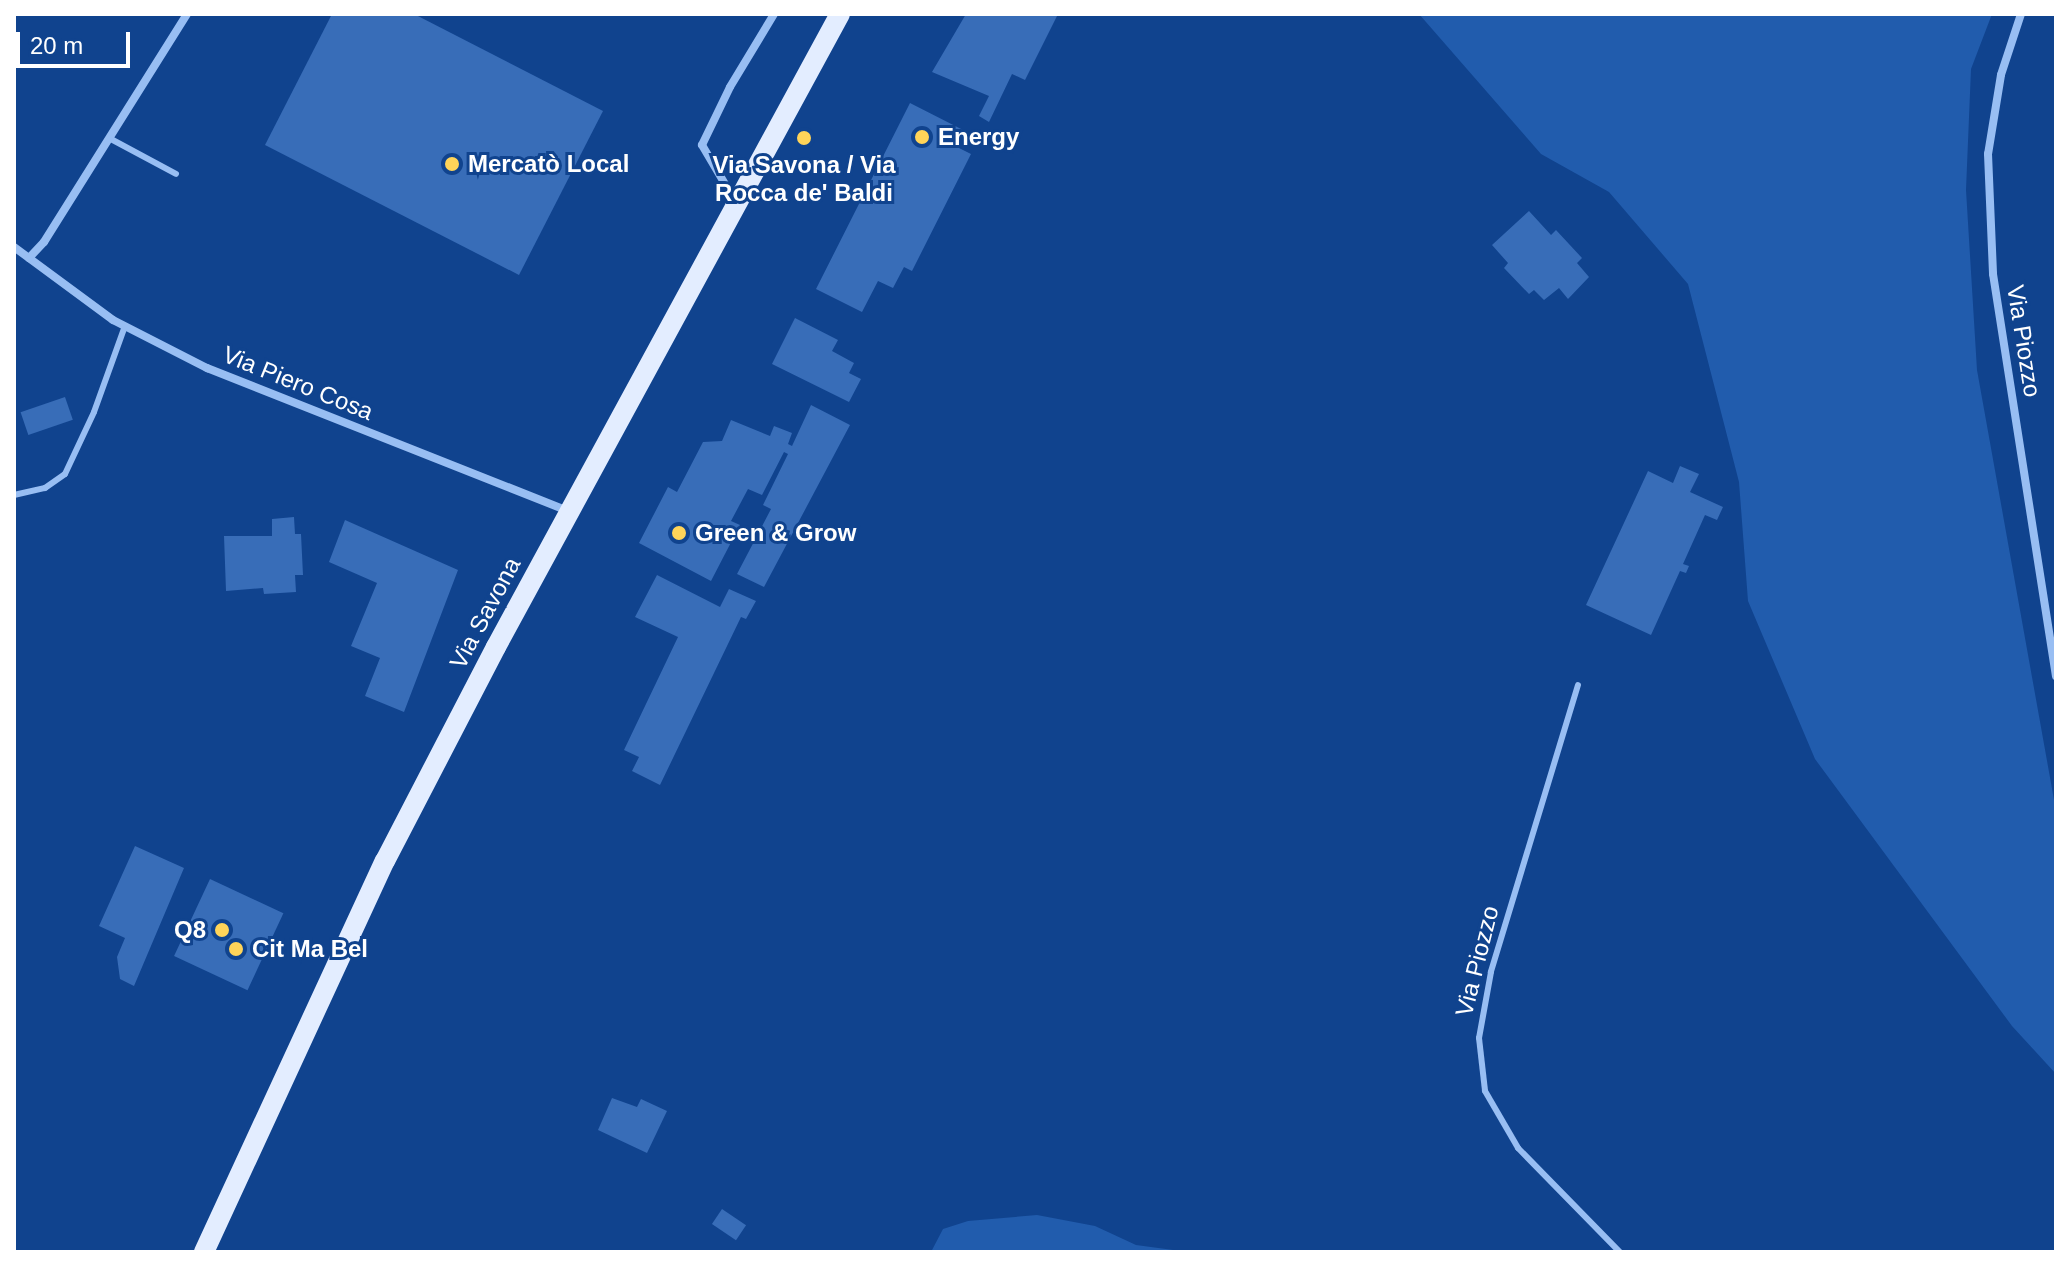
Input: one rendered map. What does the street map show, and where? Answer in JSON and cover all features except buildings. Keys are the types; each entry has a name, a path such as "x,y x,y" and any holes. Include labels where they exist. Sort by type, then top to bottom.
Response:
{"main road":[{"name":"Via Savona","path":"204,1252 385,861 569,511 840,14"}],"street":[{"path":"29,258 44,242 187,14"},
{"path":"736,203 702,145 730,87 774,14"},
{"name":"Via Piozzo","path":"2021,14 2001,75 1988,154 1993,274 2056,676"},
{"name":"Via Piero Cosa","path":"14,247 125,326 207,368 569,511"}],"lane":[{"path":"109,138 176,174"},
{"path":"14,495 45,488 65,474 94,412 125,326"},
{"name":"Via Piozzo","path":"1578,685 1491,972 1479,1038 1485,1091 1518,1148 1620,1252"}],"shaded area":[{"path":"1419,14 1992,14 1971,69 1966,190 1977,370 2056,811 2056,1074 2012,1026 1815,759 1748,601 1739,482 1688,284 1609,192 1541,154"},
{"path":"1037,1215 1095,1226 1136,1245 1188,1252 931,1252 943,1229 968,1221"}],"place":[{"name":"Energy","path":"922,137"},
{"name":"Via Savona / Via Rocca de' Baldi","path":"804,138"},
{"name":"Mercatò Local","path":"452,164"},
{"name":"Green & Grow","path":"679,533"},
{"name":"Q8","path":"222,930"},
{"name":"Cit Ma Bel","path":"236,949"}]}
